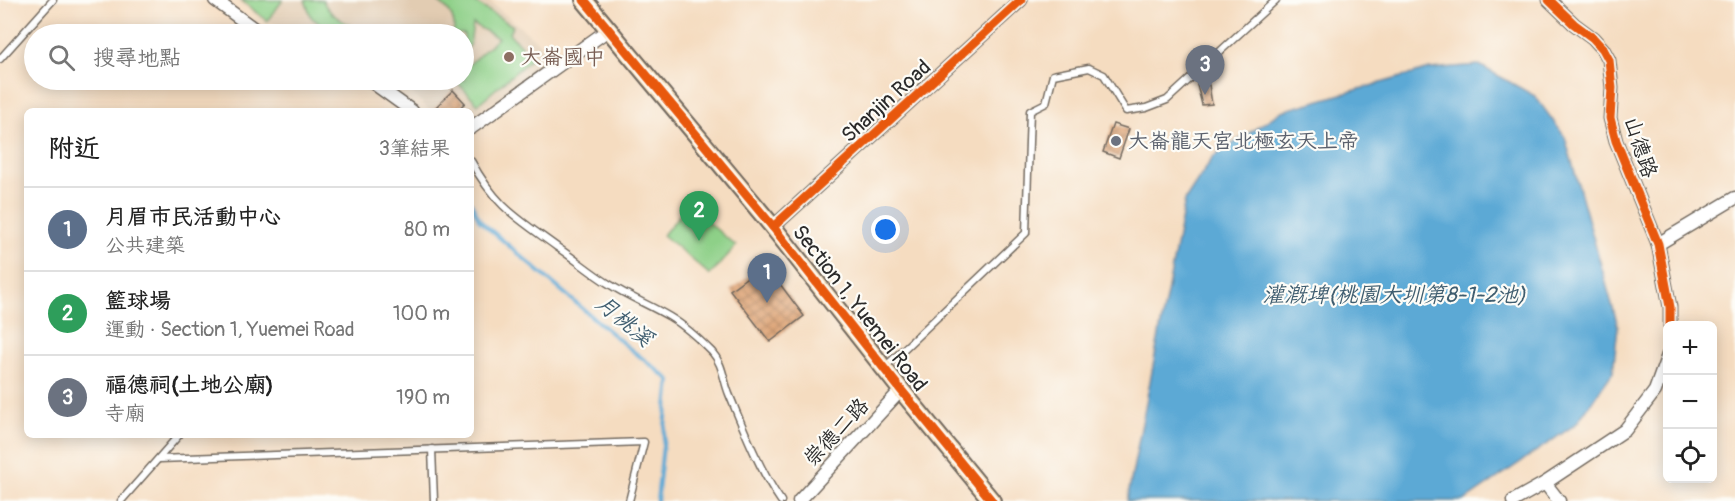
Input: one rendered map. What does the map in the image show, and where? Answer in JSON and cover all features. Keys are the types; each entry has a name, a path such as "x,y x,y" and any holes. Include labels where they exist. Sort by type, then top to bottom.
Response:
{"street":[{"path":"215,0 248,24"},
{"name":"Section 1, Yuemei Road","path":"584,0 773,227 992,501"},
{"name":"Shanjin Road","path":"773,227 1021,0"},
{"name":"山德路","path":"1549,0 1574,24 1593,38 1604,49 1609,60 1612,88 1610,117 1616,141 1658,244 1670,307 1670,321"},
{"path":"474,126 608,30"},
{"path":"383,90 408,108"},
{"path":"1658,244 1735,198"},
{"path":"1513,501 1545,483 1625,430 1656,391 1663,370"},
{"name":"崇德二路","path":"799,501 901,390"},
{"path":"1545,483 1559,501"}],"lane":[{"path":"31,24 53,0"},
{"path":"884,368 1026,233 1030,111 1046,103 1053,75 1089,68 1104,75 1125,111 1146,108 1167,100 1276,0"},
{"path":"0,59 24,32"},
{"path":"474,167 485,187 500,204 528,227 607,284 671,317 714,354 722,367 725,384 733,403 771,485 781,501"},
{"path":"121,501 176,438"},
{"path":"159,459 644,442 630,501"},
{"path":"432,449 434,501"}],"shaded area":[{"name":"大崙國中","path":"236,0 488,0 552,54 557,61 474,115 474,108 427,108 409,90 474,90 474,24 274,24 263,20"}],"green space":[{"path":"241,0 283,0 267,21"},
{"path":"305,0 323,0 335,16 348,24 320,24 311,17"},
{"path":"435,0 471,0 513,26 509,33 532,58 478,104 465,90 474,90 474,60 498,38 474,24 454,24 444,6"},
{"path":"688,205 736,246 710,275 663,235"}],"water":[{"name":"灌溉埤(桃園大圳第8-1-2池)","path":"1479,65 1535,96 1565,137 1618,326 1613,372 1576,424 1464,501 1127,501 1185,200 1213,157 1282,111 1430,69"}],"building":[{"path":"1197,85 1209,85 1212,104 1202,105"},
{"path":"453,90 465,103 459,108 435,108"},
{"name":"大崙龍天宮北極玄天上帝","path":"1113,124 1129,129 1119,158 1103,152"},
{"path":"765,264 804,316 770,342 730,290"}],"waterway":[{"name":"月桃溪","path":"474,209 480,221 624,344 670,380 657,501"}],"cycle path":[{"path":"584,0 773,227 992,501"},
{"path":"773,227 1021,0"},
{"path":"1549,0 1574,24 1593,38 1609,60 1612,88 1610,118 1616,141 1658,244 1670,307 1670,321"}],"place":[{"name":"大崙國中","path":"509,57"},
{"name":"福德祠(土地公廟)","path":"1205,95"},
{"name":"大崙龍天宮北極玄天上帝","path":"1116,141"},
{"name":"籃球場","path":"699,241"},
{"name":"月眉市民活動中心","path":"767,303"}]}
